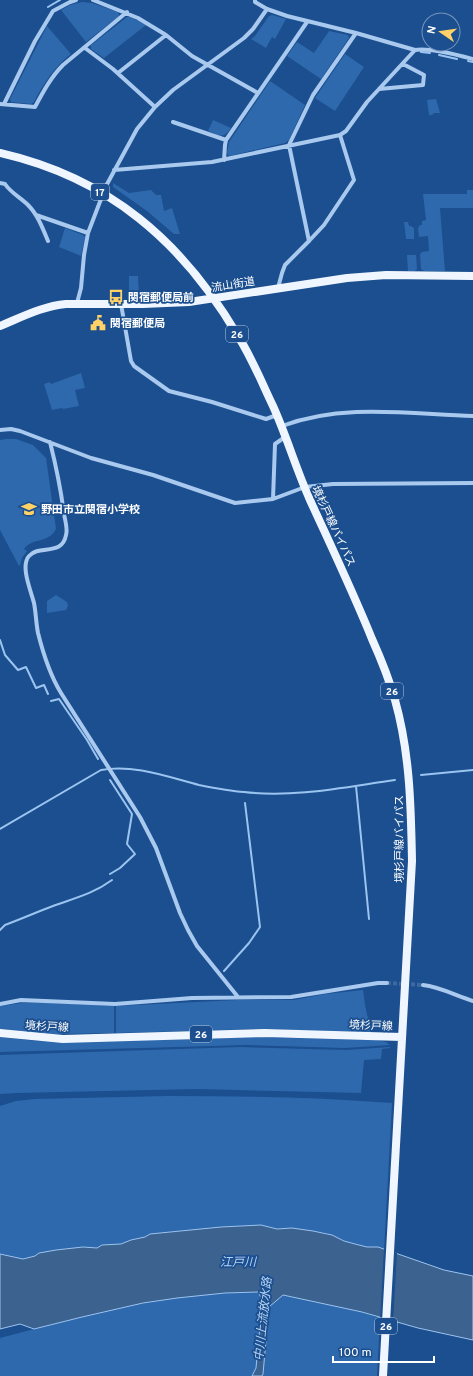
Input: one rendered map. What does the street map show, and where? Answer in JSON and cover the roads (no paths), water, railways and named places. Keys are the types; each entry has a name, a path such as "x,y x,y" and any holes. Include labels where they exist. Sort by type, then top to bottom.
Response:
{"main road":[{"name":"境杉戸線バイパス","path":"0,153 38,163 62,173 103,194 130,211 165,240 192,268 215,299 240,338 277,415 305,488 338,558 387,674 402,732 409,783 412,840 402,1037"},
{"name":"流山街道","path":"0,326 57,305 77,303 121,304 189,302 334,280 386,275 473,276"},
{"name":"境杉戸線","path":"0,1033 63,1039 242,1033 402,1037 383,1376"}],"street":[{"path":"76,0 53,11 35,41 2,104 35,107 55,73 127,12"},
{"path":"93,0 127,12 149,24 166,35 192,56 258,94"},
{"path":"255,0 255,2 267,9 307,22 356,33 415,50 420,49 433,51 473,59"},
{"path":"77,303 81,288 88,233 106,186 137,129 155,107 173,90 226,52 248,34 267,9"},
{"path":"224,160 226,140 307,22"},
{"path":"309,241 289,145 313,95 356,33"},
{"path":"118,73 166,35"},
{"path":"85,48 118,73 155,107"},
{"path":"114,170 224,160 340,135 346,131 367,102 415,50"},
{"path":"379,89 423,85 424,75 403,64"},
{"path":"173,122 226,140"},
{"path":"278,288 285,265 324,225 354,180 340,135"},
{"path":"0,183 5,184 9,190 28,205 36,215 48,241"},
{"path":"36,215 88,233"},
{"path":"121,304 131,361 134,366 159,385 169,391 212,402 266,419 277,415"},
{"path":"281,426 298,421 348,412 473,416"},
{"path":"0,430 11,429 20,431 91,458 153,475 235,503 273,499 305,488 334,484 473,484"},
{"path":"273,499 275,444 285,437"},
{"path":"50,442 60,486 66,535 63,543 57,548 35,552 29,555 26,565 27,577 36,610 38,633 55,683 140,817 156,848 180,913 188,930 197,946 238,997"},
{"path":"0,1004 26,1000 115,1004 192,998 291,997 378,983 387,983"},
{"path":"423,985 442,988 458,997 473,1002"}],"water":[{"path":"261,1225 277,1229 292,1228 332,1235 344,1241 367,1247 378,1247 444,1270 473,1276 473,1340 418,1328 362,1312 283,1295 269,1307 263,1374 262,1376 252,1376 256,1368 262,1305 262,1299 258,1292 225,1293 177,1298 143,1303 34,1329 20,1324 0,1329 0,1254 23,1259 35,1256 39,1253 56,1250 83,1247 97,1248 102,1245 121,1244 145,1237 150,1234 221,1227"}],"waterway":[{"path":"48,7 60,0"},
{"path":"421,52 430,53"},
{"path":"439,55 457,59"},
{"path":"468,61 473,62"},
{"path":"0,640 5,655 18,670 26,667 36,688 44,685 48,694"},
{"path":"51,701 59,699 98,759"},
{"path":"0,829 101,770 138,770 199,785 233,791 282,794 320,791 395,780"},
{"path":"421,775 473,770"},
{"path":"110,780 132,814 127,844 135,854 120,868 110,874"},
{"path":"356,786 369,919"},
{"path":"224,971 249,943 260,927 245,803"},
{"path":"0,930 5,925 91,892 112,880"}],"tunnel":[{"path":"387,983 423,985"}],"place":[{"name":"関宿郵便局前","path":"116,297"},
{"name":"関宿郵便局","path":"98,323"},
{"name":"野田市立関宿小学校","path":"29,509"}],"water label":[{"name":"江戸川","path":"238,1262"},
{"name":"中川上流放水路","path":"263,1319"}]}
